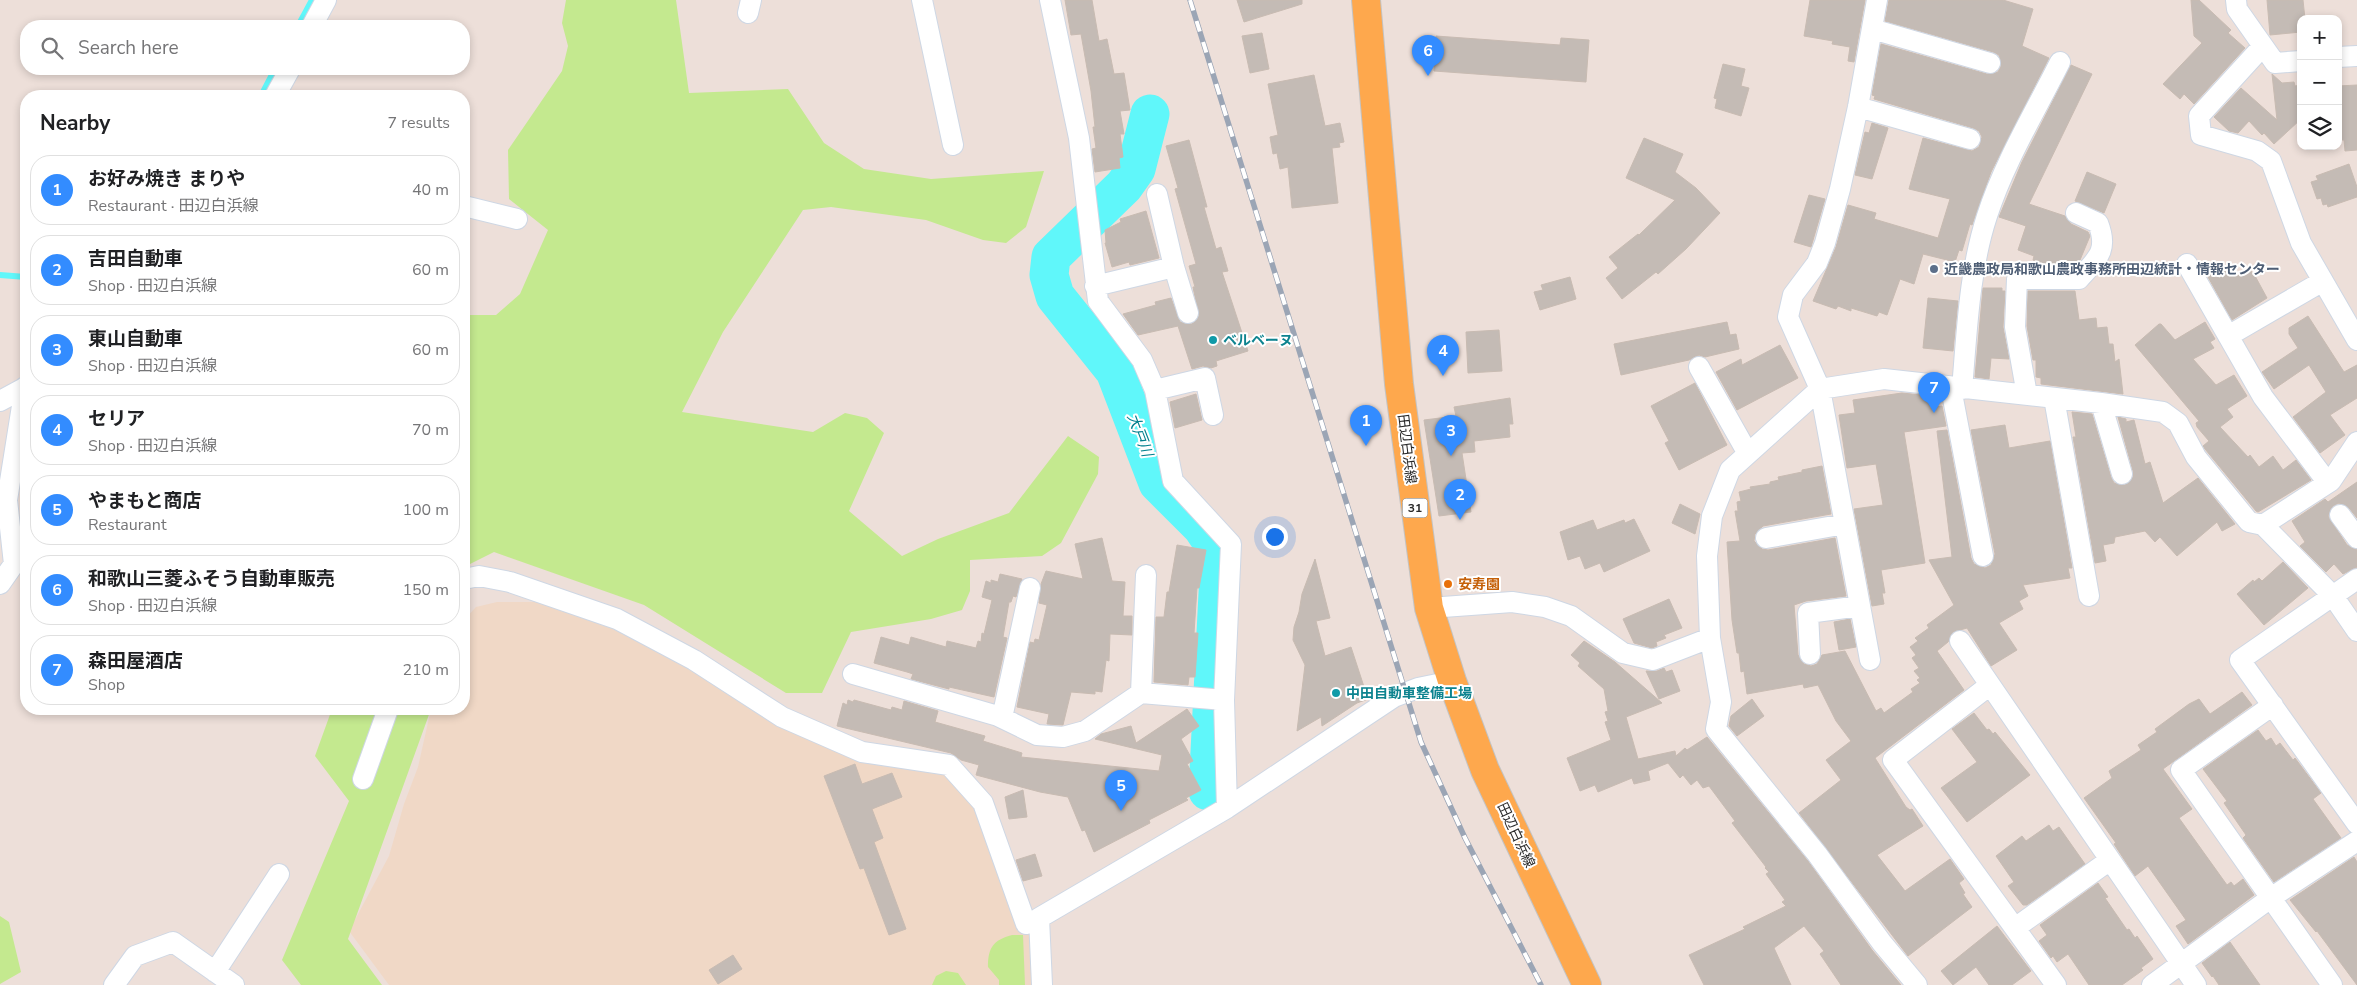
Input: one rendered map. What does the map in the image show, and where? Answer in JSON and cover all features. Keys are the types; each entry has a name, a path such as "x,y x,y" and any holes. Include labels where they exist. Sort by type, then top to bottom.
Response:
{"main road":[{"name":"田辺白浜線","path":"1366,0 1399,384 1428,608 1452,681 1485,770 1588,985"}],"street":[{"path":"315,20 326,0"},
{"path":"922,0 953,145"},
{"path":"1050,0 1079,138 1098,301 1142,360 1155,390 1173,480 1231,544 1217,700 1227,808"},
{"path":"1870,660 1820,389 1788,317 1793,294 1817,263 1825,243 1840,189 1858,107 1877,0"},
{"path":"2236,0 2237,9 2275,63 2297,61"},
{"path":"1872,30 1990,63"},
{"path":"2262,47 2199,116 2201,135 2257,151 2271,161 2298,237 2357,340"},
{"path":"2342,57 2357,56"},
{"path":"1983,556 1957,388 1973,277 1987,217 2019,143 2060,62"},
{"path":"278,90 287,75"},
{"path":"1858,107 1970,138"},
{"path":"1157,194 1174,267 1188,313"},
{"path":"470,207 517,219"},
{"path":"2027,395 2015,327 2017,279 2079,279 2098,258 2104,238 2098,223 2076,213"},
{"path":"2187,264 2263,397 2328,483"},
{"path":"1095,286 1174,267"},
{"path":"2228,336 2323,281"},
{"path":"1699,368 1747,452"},
{"path":"1155,390 1205,378 1214,415"},
{"path":"1917,985 1882,943 1817,854 1716,729 1721,702 1710,638 1707,556 1712,516 1730,470 1747,452 1820,389 1884,379 2101,403 2163,412 2178,422 2196,457 2249,522 2263,525 2333,596 2357,631"},
{"path":"0,401 20,390"},
{"path":"2054,398 2089,596"},
{"path":"2101,403 2122,474"},
{"path":"0,584 20,565 7,500 20,423"},
{"path":"2263,525 2328,483 2357,442"},
{"path":"2340,515 2357,538"},
{"path":"1766,538 1845,524"},
{"path":"1141,693 1146,575"},
{"path":"470,578 479,576 510,582 617,619 694,660 782,717 862,752 949,766 983,803 1026,924"},
{"path":"2357,579 2240,660 2357,824"},
{"path":"1002,718 1030,588"},
{"path":"1428,608 1512,602 1545,607 1571,616 1623,653 1653,660 1710,638"},
{"path":"1810,654 1808,613 1860,606"},
{"path":"1960,641 2196,985"},
{"path":"853,674 1002,718 1037,735 1063,737 1086,731 1141,693 1217,700"},
{"path":"1042,985 1040,979 1039,918 1227,808 1394,697 1418,688 1452,681"},
{"path":"1990,685 1893,760 2056,985"},
{"path":"2272,705 2181,770 2332,985"},
{"path":"362,779 386,715"},
{"path":"2152,985 2272,897 2357,841"},
{"path":"2015,928 2110,860"},
{"path":"216,972 279,874"},
{"path":"114,985 135,956 174,942 234,985"}],"shaded area":[{"path":"497,602 535,602 609,623 862,752 949,765 983,803 1027,930 1040,951 1042,985 389,985 349,931 389,856 404,804 418,767 430,715 470,715 470,614 476,607"}],"green space":[{"path":"566,0 676,0 689,93 788,89 824,143 864,169 931,179 1044,171 1026,227 1006,243 983,240 926,220 831,207 803,210 723,332 682,412 813,432 845,413 867,418 884,433 849,511 902,556 938,539 1009,513 1068,436 1099,457 1098,474 1061,543 1042,556 970,560 970,591 962,610 931,619 851,632 822,693 786,693 644,605 494,552 470,564 470,315 496,315 520,294 548,230 509,199 508,150 562,71 568,46 562,23"},
{"path":"330,715 429,715 348,939 382,985 301,985 282,960 349,801 315,756"},
{"path":"0,916 9,922 21,972 0,984"},
{"path":"1012,935 1023,935 1025,985 999,985 999,980 988,967 989,955 996,942"},
{"path":"946,971 958,973 966,985 932,985 936,976"}],"building":[{"path":"1065,0 1092,0 1099,41 1107,39 1114,74 1124,73 1130,110 1120,111 1124,134 1120,134 1123,157 1119,158 1120,168 1095,172 1092,149 1096,148 1093,127 1095,127 1091,91 1081,34 1071,35"},
{"path":"1237,0 1302,0 1302,4 1244,22"},
{"path":"1810,0 1865,0 1854,62 1848,61 1850,47 1832,44 1833,41 1804,36"},
{"path":"1889,0 2003,0 2033,9 2022,46 2049,58 1991,172 1972,225 1970,224 1962,251 1959,250 1955,262 1923,254 1914,284 1900,279 1887,315 1879,312 1877,316 1851,308 1851,311 1838,306 1836,309 1813,301 1836,247 1848,205 1876,213 1874,219 1938,238 1950,199 1909,189 1923,138 1972,151 1979,147 1982,137 1979,131 1973,128 1874,99 1875,96 1872,95 1881,44 1987,74 1998,72 2001,66 1999,55 1993,52 1885,21"},
{"path":"2191,0 2199,0 2231,30 2228,33 2245,48 2194,104 2184,94 2180,99 2163,84 2202,43 2194,36"},
{"path":"2267,0 2303,0 2305,15 2297,15 2297,32 2270,35"},
{"path":"1262,33 1269,69 1250,73 1242,36"},
{"path":"1436,36 1560,45 1561,38 1589,40 1586,82 1434,71"},
{"path":"1723,64 1745,69 1741,86 1749,88 1741,116 1715,108 1717,99 1714,98"},
{"path":"2071,65 2092,74 2029,204 2065,216 2071,224 2088,232 2090,236 2080,260 2074,267 2036,267 2036,261 2033,260 2034,256 2018,250 2026,226 1999,217 2022,162"},
{"path":"2272,74 2282,83 2294,82 2295,86 2297,86 2297,123 2274,144 2264,133 2262,135 2249,121 2238,133 2229,131 2214,117 2241,88 2277,120"},
{"path":"1314,75 1325,126 1340,123 1344,142 1339,143 1340,147 1332,148 1338,203 1292,208 1288,167 1280,169 1277,153 1273,154 1270,137 1278,135 1268,84"},
{"path":"2357,85 2357,150 2345,151 2344,140 2342,140 2342,86"},
{"path":"1872,123 1888,128 1872,179 1855,175 1865,132 1869,133"},
{"path":"1644,138 1683,154 1675,172 1696,188 1720,213 1686,249 1658,274 1656,272 1622,299 1606,278 1618,268 1609,257 1639,235 1675,200 1626,178"},
{"path":"1189,140 1207,207 1204,207 1216,249 1221,247 1228,271 1222,272 1248,351 1216,361 1217,366 1211,368 1203,366 1192,369 1178,326 1138,335 1123,314 1156,305 1155,302 1171,298 1180,322 1192,324 1199,316 1193,287 1195,287 1189,266 1196,264 1175,189 1178,188 1166,146"},
{"path":"2349,164 2357,187 2357,197 2328,207 2327,204 2323,205 2321,198 2317,199 2311,182 2318,180 2316,176"},
{"path":"2087,172 2116,184 2104,213 2075,201"},
{"path":"1809,195 1825,199 1811,247 1794,242"},
{"path":"1146,211 1159,258 1130,265 1129,262 1112,267 1105,243 1105,230 1121,222 1120,219"},
{"path":"2216,261 2219,266 2222,264 2225,268 2231,265 2237,276 2251,271 2267,298 2232,320 2203,268"},
{"path":"1570,277 1576,299 1540,310 1534,292 1543,290 1541,285"},
{"path":"1983,288 2002,288 2002,291 2005,291 2003,327 2009,359 1991,358 1989,379 1975,377"},
{"path":"2028,291 2075,291 2079,320 2096,318 2097,328 2107,327 2109,344 2113,344 2115,362 2119,359 2123,394 2041,384 2041,378 2036,377 2036,360 2033,360 2027,326"},
{"path":"1928,298 1958,301 1953,351 1923,348"},
{"path":"2308,316 2344,372 2357,365 2357,398 2330,415 2345,435 2320,453 2293,417 2326,392 2309,365 2274,389 2262,372 2298,348 2289,334 2289,328"},
{"path":"1727,322 1730,335 1736,334 1739,349 1705,357 1699,355 1689,360 1621,375 1614,344"},
{"path":"2205,322 2215,339 2210,342 2214,348 2193,359 2216,385 2234,375 2247,396 2227,409 2233,417 2220,427 2248,457 2250,455 2259,467 2273,456 2283,470 2296,460 2311,480 2258,512 2203,446 2209,441 2197,427 2196,423 2199,421 2135,345 2159,324 2175,340"},
{"path":"1499,330 1502,371 1468,373 1466,332"},
{"path":"1780,345 1798,378 1737,410 1716,372 1741,359 1742,365"},
{"path":"1695,383 1727,445 1679,470 1665,443 1669,441 1651,406"},
{"path":"1902,393 1931,396 1930,408 1942,406 1946,426 1904,432 1925,563 1881,570 1885,593 1882,593 1884,604 1872,606 1854,509 1883,505 1876,464 1847,468 1839,415 1855,413 1853,400"},
{"path":"1196,394 1202,420 1175,428 1170,402"},
{"path":"1510,398 1513,424 1509,424 1510,437 1474,441 1475,452 1462,453 1471,512 1439,516 1424,420 1456,416 1454,407"},
{"path":"2072,412 2092,414 2114,483 2125,485 2133,477 2118,417 2126,419 2126,422 2134,420 2145,464 2150,462 2163,503 2198,478 2235,524 2222,531 2217,522 2177,556 2160,537 2155,542 2145,531 2115,537 2114,543 2103,545 2106,561 2095,563 2073,437 2076,437"},
{"path":"2005,425 2009,448 2050,441 2072,568 2068,568 2070,578 2023,585 2028,596 2019,601 2023,609 1999,623 2017,650 1991,666 1967,628 1953,632 1948,642 1937,651 1964,690 1875,758 1906,807 1910,810 1912,809 1923,826 1877,855 1905,891 1950,859 1964,879 1959,883 1965,893 1963,894 1972,907 1908,956 1799,813 1841,780 1826,760 1851,741 1836,721 1818,685 1804,688 1803,684 1747,694 1744,671 1741,672 1739,653 1737,653 1732,620 1727,542 1740,541 1735,511 1738,511 1737,502 1741,501 1739,492 1751,489 1750,487 1770,484 1770,482 1779,480 1778,477 1822,466 1831,514 1763,526 1755,534 1754,541 1762,549 1768,550 1835,538 1846,596 1806,601 1794,605 1798,655 1804,664 1811,666 1817,664 1822,655 1845,651 1876,711 1881,708 1884,713 1913,692 1911,689 1920,683 1917,680 1920,678 1914,671 1919,668 1912,658 1916,655 1910,647 1918,641 1915,638 1929,628 1927,625 1954,605 1929,560 1952,557 1937,431 1947,430 1971,558 1974,564 1985,568 1991,565 1995,554 1971,430"},
{"path":"2357,482 2357,518 2349,508 2339,503 2333,506 2328,516 2347,545 2357,550 2357,567 2343,574 2334,564 2326,572 2300,546 2305,542 2292,521 2325,499 2328,502"},
{"path":"1680,504 1700,514 1695,534 1672,523"},
{"path":"1634,519 1650,551 1604,572 1600,563 1585,569 1580,556 1568,560 1560,532 1593,520 1597,530 1624,520 1625,523"},
{"path":"1102,538 1112,581 1125,582 1123,616 1132,616 1132,635 1110,634 1109,661 1106,660 1102,692 1095,691 1095,694 1071,692 1063,725 1047,724 1049,714 1017,707 1030,642 1034,643 1035,639 1039,640 1047,605 1039,603 1041,584 1046,571 1083,579 1075,544"},
{"path":"1177,545 1206,550 1199,588 1197,588 1194,633 1198,633 1195,677 1189,677 1188,685 1154,682 1156,617 1164,617"},
{"path":"1315,559 1330,618 1316,621 1325,656 1351,647 1368,699 1357,703 1322,726 1321,717 1297,731 1305,665 1293,640 1294,627 1302,594"},
{"path":"2283,562 2308,588 2264,625 2237,594 2253,580 2254,582 2259,578 2262,581"},
{"path":"1000,574 1022,579 1016,597 1013,596 1011,602 1009,602 1003,637 1007,638 994,697 949,687 949,689 911,679 913,674 874,663 881,637 909,645 911,637 946,647 947,641 976,648 978,641 981,642 982,633 984,634 992,600 982,597 986,581 991,583 991,580 998,582"},
{"path":"1669,599 1682,628 1664,635 1666,638 1656,642 1657,646 1652,648 1634,643 1623,619"},
{"path":"1850,619 1856,647 1839,650 1834,622"},
{"path":"1584,641 1615,662 1662,703 1626,717 1638,759 1675,751 1676,756 1685,748 1687,750 1707,737 1808,861 1872,950 1901,985 1841,985 1820,954 1824,951 1804,926 1774,948 1791,985 1704,985 1689,955 1745,929 1743,927 1786,906 1782,902 1785,900 1766,874 1769,872 1766,867 1732,823 1735,821 1709,786 1703,788 1697,780 1691,785 1683,775 1680,778 1668,763 1648,771 1650,780 1634,784 1632,778 1598,792 1595,785 1580,791 1567,758 1611,740 1605,722 1608,721 1605,712 1608,711 1604,689 1578,666 1580,663 1571,655"},
{"path":"1664,668 1666,672 1672,670 1680,691 1659,699 1646,671 1657,671"},
{"path":"2242,692 2252,705 2163,769 2192,809 2179,818 2227,885 2231,882 2234,886 2243,879 2254,895 2188,944 2176,926 2186,920 2148,866 2135,876 2114,844 2116,843 2084,798 2112,778 2109,771 2141,750 2138,745 2157,732 2155,729 2189,704 2199,699 2210,714"},
{"path":"1752,699 1764,716 1737,736 1729,726 1731,716"},
{"path":"848,700 891,710 892,707 902,710 904,701 938,711 935,722 985,736 983,741 1022,753 1021,757 1159,771 1162,755 1095,739 1101,734 1131,726 1136,743 1187,709 1199,726 1181,739 1193,761 1187,764 1201,790 1186,798 1188,800 1149,820 1150,823 1094,852 1085,830 1082,831 1068,797 1040,792 976,775 979,765 961,760 951,753 837,726 843,703 847,705"},
{"path":"1974,713 1987,730 1989,729 1993,734 1995,732 2030,775 1967,822 1941,788 1977,762 1952,729"},
{"path":"2258,730 2266,741 2271,738 2276,746 2280,743 2293,760 2295,758 2321,793 2313,799 2341,838 2274,882 2243,838 2246,835 2224,803 2227,801 2203,769"},
{"path":"855,764 862,784 892,773 902,797 872,809 883,838 874,842 906,929 889,935 864,868 860,869 824,776"},
{"path":"1023,790 1027,817 1009,819 1005,797"},
{"path":"2049,825 2053,831 2059,827 2085,864 2027,905 2023,905 2008,886 2014,882 1996,856 2022,836 2026,841"},
{"path":"1035,854 1042,876 1023,881 1016,860"},
{"path":"2354,857 2357,862 2357,985 2317,931 2290,900"},
{"path":"2098,883 2108,897 2105,898 2127,930 2129,929 2135,938 2137,936 2153,959 2141,968 2143,970 2122,985 2089,985 2068,954 2057,962 2053,956 2051,958 2039,941 2047,935 2040,925"},
{"path":"1997,926 2031,971 2012,985 1989,985 1976,967 1953,985 1941,971"},
{"path":"2230,942 2260,985 2219,985 2202,963"},
{"path":"733,955 742,969 718,984 709,970"}],"waterway":[{"path":"301,20 312,0"},
{"path":"264,90 272,75"},
{"name":"大戸川","path":"1150,114 1136,169 1124,186 1051,257 1049,275 1055,296 1115,371 1158,483 1202,527 1220,554 1208,791"},
{"path":"0,275 20,277"}],"railway":[{"path":"1190,0 1421,742 1465,838 1541,985"}],"place":[{"name":"和歌山三菱ふそう自動車販売","path":"1428,76"},
{"name":"近畿農政局和歌山農政事務所田辺統計・情報センター","path":"1934,269"},
{"name":"ベルベーヌ","path":"1213,340"},
{"name":"セリア","path":"1443,376"},
{"name":"森田屋酒店","path":"1934,413"},
{"name":"お好み焼き まりや","path":"1366,446"},
{"name":"東山自動車","path":"1451,456"},
{"name":"吉田自動車","path":"1460,520"},
{"name":"安寿園","path":"1448,584"},
{"name":"中田自動車整備工場","path":"1336,693"},
{"name":"やまもと商店","path":"1121,811"}]}
